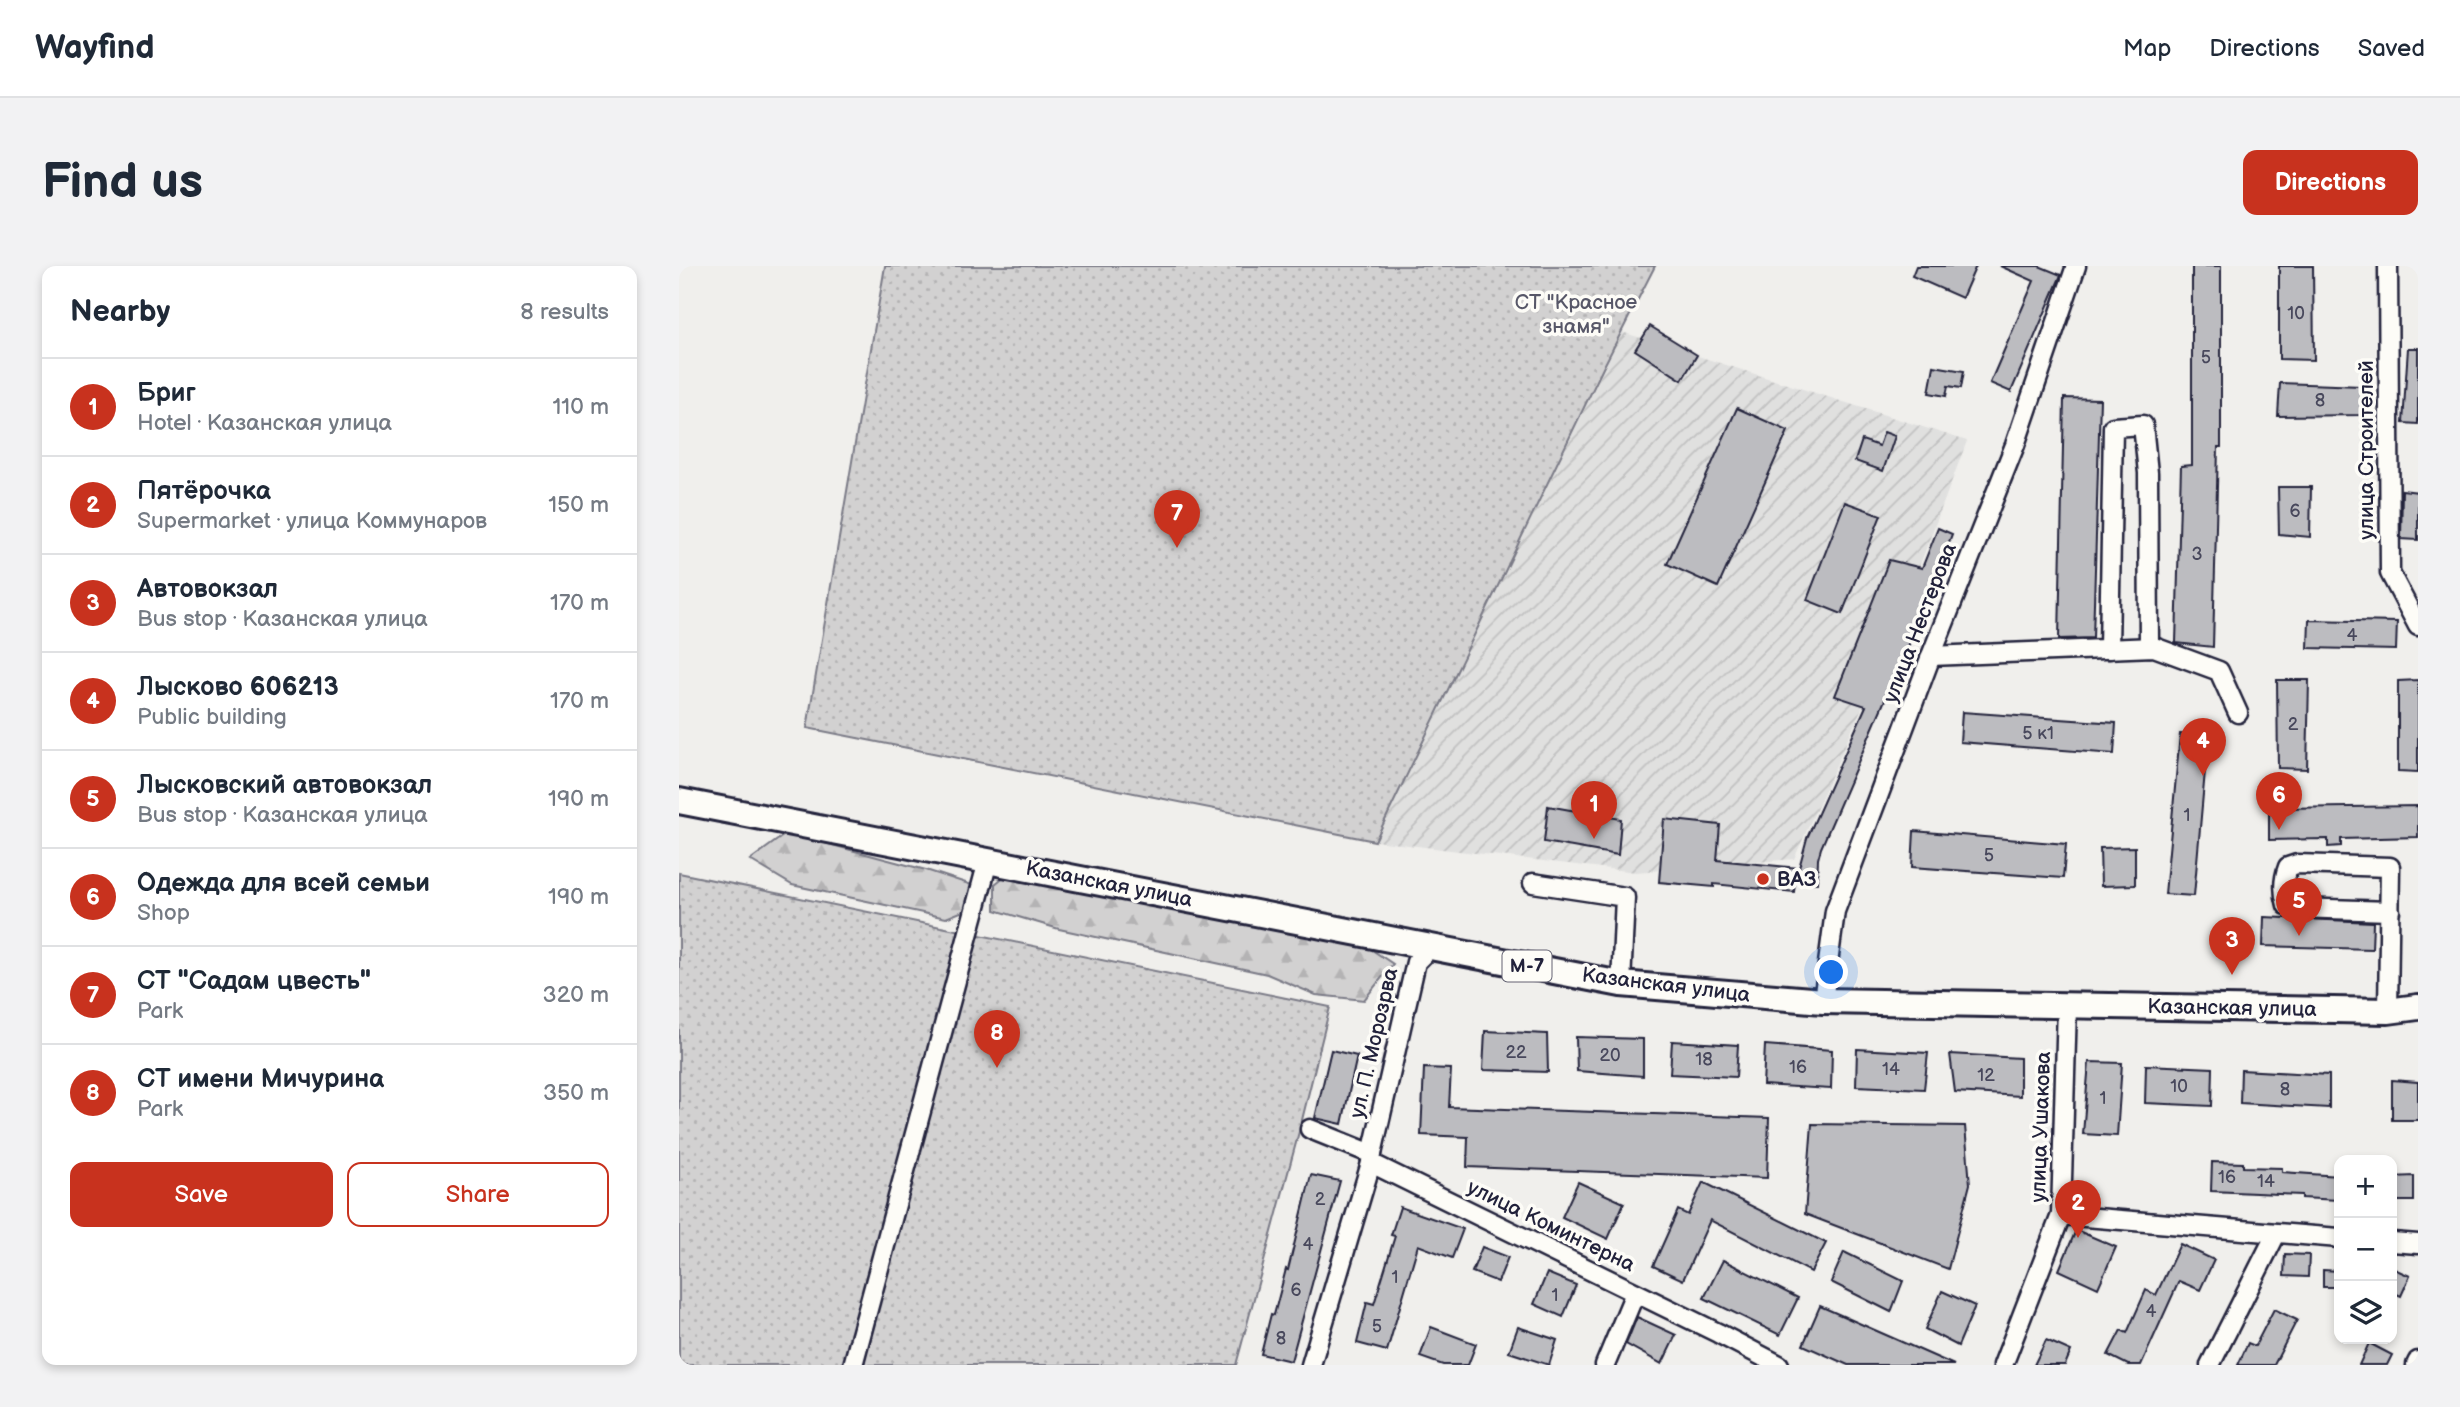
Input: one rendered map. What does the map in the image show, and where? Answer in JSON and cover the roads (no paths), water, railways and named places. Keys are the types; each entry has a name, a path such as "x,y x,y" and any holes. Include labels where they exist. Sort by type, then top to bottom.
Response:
{"highway":[{"name":"Казанская улица","path":"679,801 1621,984 1823,1001 2388,1011 2418,1007"}],"street":[{"name":"улица Строителей","path":"2388,266 2390,573 2418,626"},
{"name":"улица Нестерова","path":"1823,1001 1835,911 1931,656 2015,445 2072,267"},
{"path":"2109,649 2113,426 2143,425 2148,473 2149,647"},
{"path":"1931,656 2149,647 2219,671 2238,713"},
{"path":"853,1365 988,861"},
{"path":"2388,1011 2389,911 2389,867 2297,864 2288,867 2284,877 2287,905 2297,908 2389,911"},
{"path":"1533,883 1625,897 1621,984"},
{"name":"ул. П. Морозрва","path":"1311,1365 1371,1158 1416,962 1431,947"},
{"name":"улица Ушакова","path":"2003,1365 2061,1215 2067,1006"},
{"name":"улица Коминтерна","path":"1310,1129 1779,1365"},
{"path":"2061,1215 2334,1238"},
{"path":"2210,1365 2276,1234"},
{"path":"2397,1242 2418,1244"},
{"path":"1605,1365 1635,1293"}],"place":[{"name":"СТ \"Садам цвесть\"","path":"1177,548"},
{"name":"Лысково 606213","path":"2203,776"},
{"name":"Одежда для всей семьи","path":"2279,830"},
{"name":"Бриг","path":"1594,839"},
{"name":"ВАЗ","path":"1763,879"},
{"name":"Лысковский автовокзал","path":"2299,936"},
{"name":"Автовокзал","path":"2232,975"},
{"name":"СТ имени Мичурина","path":"997,1068"},
{"name":"Пятёрочка","path":"2078,1238"}],"park label":[{"name":"СТ \"Красное знамя\"","path":"1576,314"}]}
